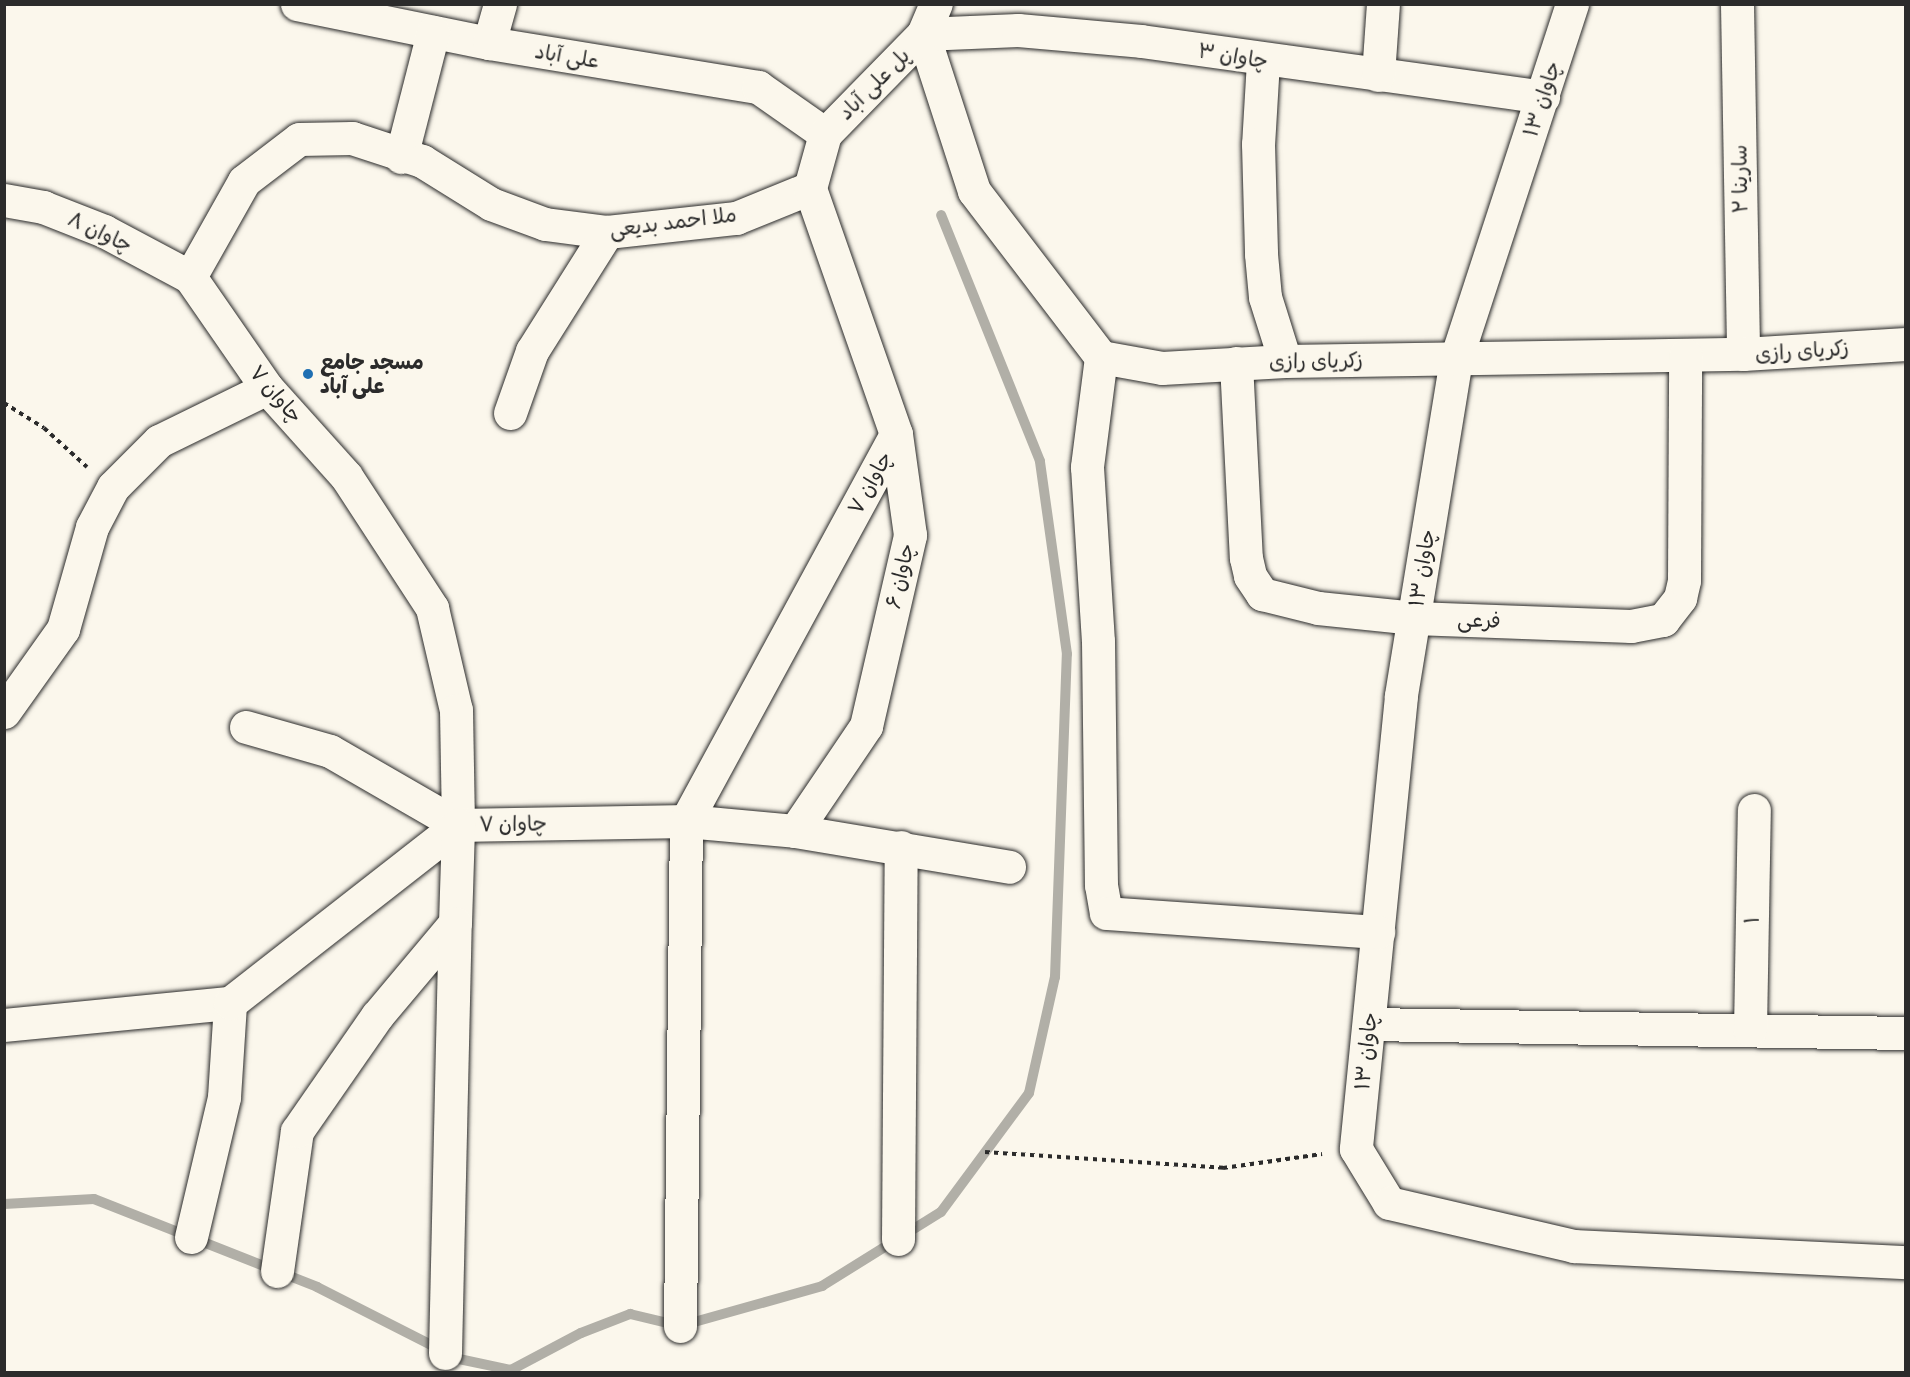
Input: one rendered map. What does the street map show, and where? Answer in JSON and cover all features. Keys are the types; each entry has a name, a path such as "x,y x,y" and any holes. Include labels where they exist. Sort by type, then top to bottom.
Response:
{"street":[{"name":"علی آباد","path":"297,4 489,43 758,87 825,134"},
{"path":"489,43 500,4"},
{"path":"936,4 923,34 974,191 1101,357 1087,467 1098,641 1101,885 1107,913 1378,932"},
{"path":"1378,75 1383,4"},
{"name":"چاوان ۱۳","path":"1356,1149 1401,696 1456,359 1572,4"},
{"name":"سارینا ۲","path":"1737,4 1743,354"},
{"name":"چاوان ۳","path":"923,34 1018,30 1141,41 1263,61 1543,97"},
{"path":"401,157 433,32"},
{"name":"پل علی آباد","path":"825,134 923,34"},
{"path":"1263,61 1258,144 1261,254 1265,297 1286,361"},
{"path":"810,188 825,134"},
{"name":"ملا احمد بدیعی","path":"190,277 244,181 299,139 352,138 401,157 422,161 490,204 545,224 607,231 736,218 810,188"},
{"name":"چاوان ۶","path":"795,831 866,726 910,535 896,434 810,188"},
{"name":"چاوان ۸","path":"4,200 43,207 104,231 190,277"},
{"path":"510,413 532,351 607,231"},
{"name":"چاوان ۷","path":"190,277 267,388 346,476 432,608 456,710 458,825 686,821 896,434"},
{"name":"زکریای رازی","path":"1101,357 1162,368 1286,361 1743,354 1905,345"},
{"name":"فرعی","path":"1236,363 1246,558 1256,588 1269,598 1318,608 1414,618 1631,626 1663,620 1672,611 1684,580 1685,355"},
{"path":"4,712 63,629 92,527 113,487 159,441 267,388"},
{"path":"246,727 330,751 458,825"},
{"name":"۱","path":"1750,1030 1754,810"},
{"path":"680,1326 686,821 795,831 901,847 1009,867"},
{"path":"445,1353 458,825"},
{"path":"4,1025 230,1003 458,825"},
{"path":"898,1239 901,847"},
{"path":"277,1271 297,1131 377,1016 455,923"},
{"path":"191,1237 224,1097 230,1003"},
{"path":"1369,1024 1905,1033"},
{"path":"1356,1149 1389,1203 1574,1246 1905,1262"}],"path":[{"path":"4,403 44,428 113,487"},
{"path":"985,1152 1222,1168 1356,1149"}],"waterway":[{"path":"4,1204 94,1199 317,1287 459,1359 511,1370 581,1333 630,1314 680,1326 822,1286 941,1212 1029,1093 1055,977 1067,654 1040,461 941,215"}],"place":[{"name":"مسجد جامع علی آباد","path":"308,374"}]}
